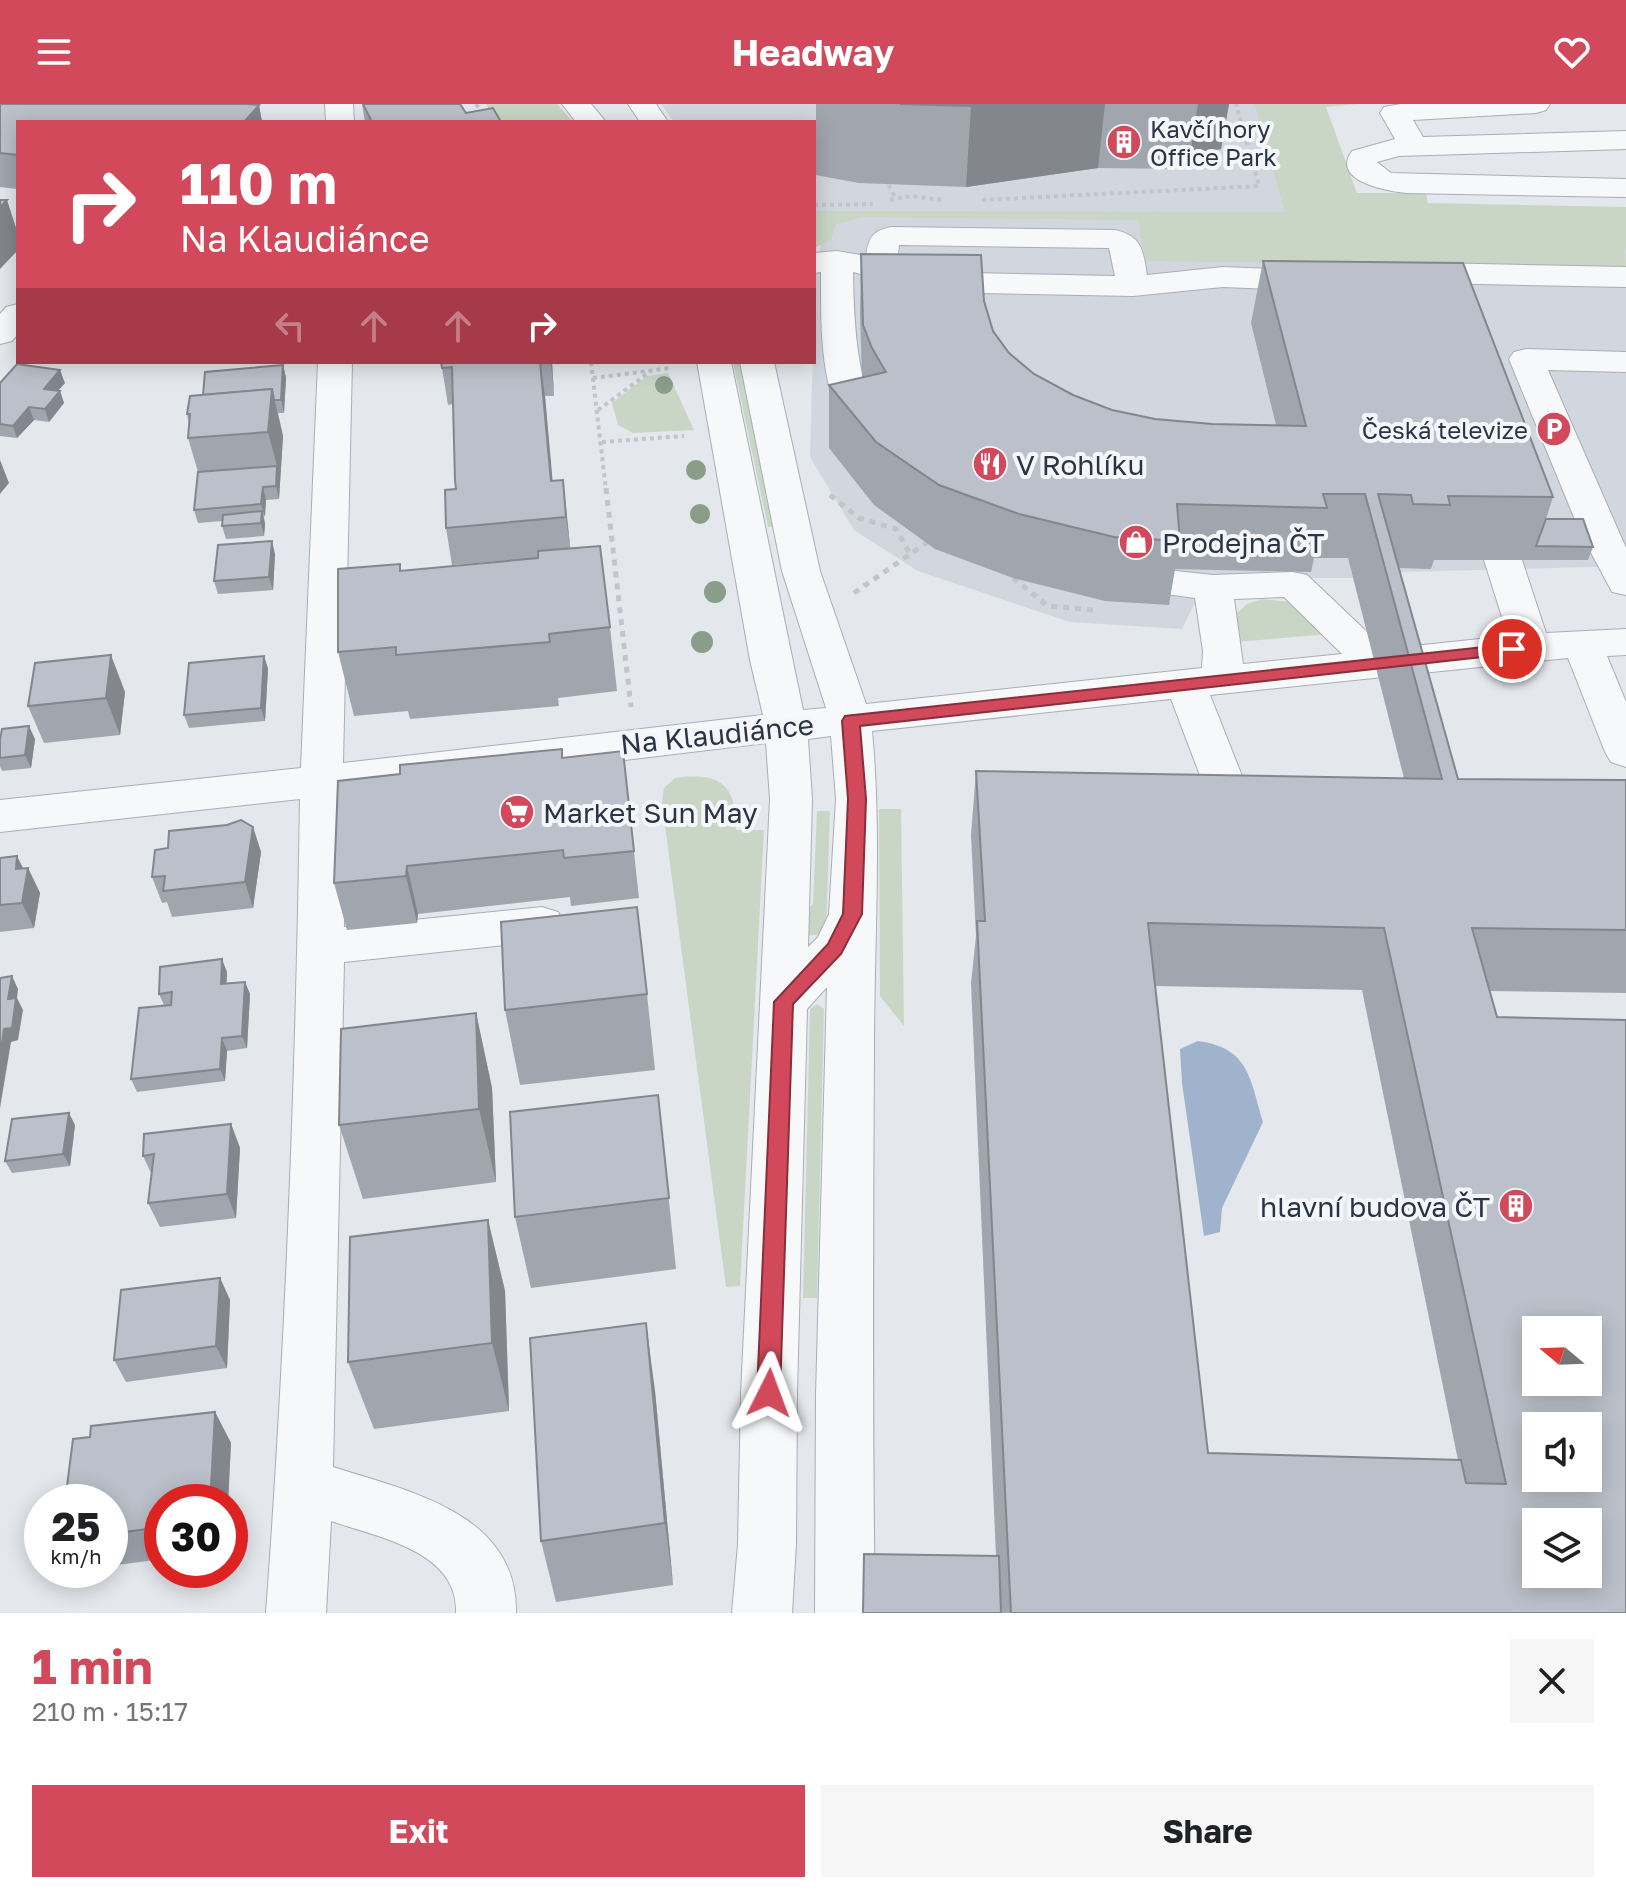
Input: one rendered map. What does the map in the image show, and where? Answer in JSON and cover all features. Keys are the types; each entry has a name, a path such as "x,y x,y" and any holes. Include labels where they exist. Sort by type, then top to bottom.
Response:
{"street":[{"path":"576,104 590,120"},
{"path":"1414,146 1394,113 1536,104"},
{"path":"1626,140 1414,146 1375,151 1362,157 1363,169 1383,181 1406,184 1626,188"},
{"path":"880,270 882,244 884,239 891,236 1115,239 1126,245 1133,286"},
{"path":"885,462 855,416 844,387 825,262 880,270 914,282 1133,286 1223,277 1397,290 1432,273 1626,277"},
{"path":"0,334 16,316"},
{"path":"1626,362 1517,374 1613,520 1626,583"},
{"path":"296,1613 304,1485 321,947 322,781 335,364"},
{"path":"714,364 770,660 786,726 791,799 769,1393 767,1544 762,1613"},
{"path":"757,364 801,571 851,721 857,799 852,914 853,1036 844,1395 845,1613"},
{"path":"1503,560 1531,647"},
{"path":"1081,569 1116,577 1213,587 1293,584 1377,664"},
{"path":"1213,587 1223,651 1204,683 1225,786"},
{"name":"Na Klaudiánce","path":"0,816 786,726 1531,647 1626,642"},
{"path":"1582,644 1626,752"},
{"path":"784,1002 835,949 852,914"},
{"path":"321,947 542,924"},
{"path":"304,1485 451,1541 473,1562 487,1604 486,1613"}],"path":[{"path":"974,200 1259,186 1236,104"},
{"path":"883,174 896,199"},
{"path":"885,202 924,196 949,201"},
{"path":"816,205 878,203"},
{"path":"591,364 631,711"},
{"path":"593,378 671,368"},
{"path":"598,410 651,371"},
{"path":"602,442 688,436"},
{"path":"830,495 859,518 896,529 910,554"},
{"path":"850,596 935,537"},
{"path":"1013,578 1048,606 1098,611"}],"shaded area":[{"path":"661,104 1254,104 1286,212 1626,248 1626,566 1365,573 1348,558 1353,578 1207,578 1182,629 1070,622 918,571 854,530 810,457 813,364 816,364 816,270 827,217 816,216 816,120 673,120"}],"green space":[{"path":"486,104 557,104 571,120 496,120"},
{"path":"1254,104 1357,104 1326,107 1357,193 1426,193 1428,203 1626,207 1626,267 1144,261 1139,220 864,217 836,224 831,240 816,247 816,211 1285,212"},
{"path":"733,364 743,364 779,526 768,527"},
{"path":"668,373 694,430 633,433 618,425 612,403 647,376"},
{"path":"1262,599 1290,602 1330,634 1236,642 1236,614 1247,604"},
{"path":"704,777 723,784 733,802 736,830 764,830 740,1286 726,1287 662,803 664,788 675,778"},
{"path":"879,809 901,809 904,1026 880,996"},
{"path":"817,811 830,811 826,933 808,936 801,918 813,904"},
{"path":"817,1004 824,1009 817,1298 803,1298 810,1009"}],"water":[{"path":"1198,1041 1228,1050 1238,1058 1250,1079 1263,1122 1222,1208 1220,1232 1204,1236 1180,1049"}],"building":[{"path":"0,104 259,105 246,120 16,120 16,155 0,153"},
{"path":"363,104 460,104 466,113 493,108 500,120 371,120"},
{"path":"900,104 988,104 971,106"},
{"path":"861,254 981,255 984,301 993,331 1009,353 1034,374 1073,395 1112,410 1155,419 1306,426 1263,261 1463,263 1553,497 1448,496 1450,505 1413,504 1411,495 1378,494 1458,779 1626,780 1626,930 1472,928 1497,1017 1626,1020 1626,1613 1011,1613 977,921 985,921 976,771 1442,779 1365,494 1323,494 1327,508 1177,504 1180,541 1114,537 1019,514 939,485 876,442 829,385 886,372 863,325","holes":["1148,923 1384,928 1506,1484 1466,1483 1461,1460 1208,1453"]},
{"path":"17,364 60,370 44,389 60,391 45,409 29,407 13,426 0,424 0,383"},
{"path":"441,364 540,364 551,481 563,480 566,517 446,528 445,490 456,489 452,367 442,368"},
{"path":"283,365 281,400 274,400 272,389 203,395 205,372"},
{"path":"272,389 268,432 188,438 190,396"},
{"path":"277,466 276,486 263,487 261,504 194,510 198,472"},
{"path":"262,511 261,523 222,526 223,515"},
{"path":"1546,519 1583,519 1593,547 1536,546"},
{"path":"272,541 269,577 214,581 218,545"},
{"path":"600,546 610,627 549,634 550,642 396,655 396,647 338,652 338,569 400,564 400,571 538,558 538,551"},
{"path":"111,655 106,698 28,706 35,663"},
{"path":"264,656 261,708 184,715 189,663"},
{"path":"29,726 25,755 0,758 2,729"},
{"path":"562,749 562,758 623,751 634,851 564,858 563,850 407,866 406,876 334,883 338,781 400,774 400,765"},
{"path":"241,820 253,827 245,882 163,891 165,876 152,877 155,850 168,848 169,831 227,825"},
{"path":"17,856 16,869 28,868 22,903 0,905 0,858"},
{"path":"637,907 647,994 505,1010 501,922"},
{"path":"222,959 221,984 245,982 242,1036 222,1038 220,1069 131,1079 139,1008 171,1005 172,992 159,994 160,967"},
{"path":"12,976 8,999 16,998 12,1028 4,1029 0,1056 0,978"},
{"path":"476,1013 479,1109 339,1125 341,1029"},
{"path":"658,1095 669,1198 515,1217 510,1112"},
{"path":"69,1113 63,1154 5,1161 12,1119"},
{"path":"231,1124 227,1194 148,1203 154,1154 143,1156 144,1134"},
{"path":"488,1220 492,1343 348,1362 350,1237"},
{"path":"220,1278 216,1346 114,1360 121,1290"},
{"path":"646,1323 665,1523 541,1541 530,1338"},
{"path":"215,1412 211,1484 144,1484 144,1529 128,1532 128,1484 67,1484 73,1439 90,1437 91,1426"},
{"path":"864,1554 999,1556 1001,1613 863,1613"}],"place":[{"name":"Kavčí hory Office Park","path":"1124,142"},
{"name":"Česká televize","path":"1554,429"},
{"name":"V Rohlíku","path":"990,464"},
{"name":"Prodejna ČT","path":"1136,542"},
{"name":"Market Sun May","path":"517,812"},
{"name":"hlavní budova ČT","path":"1516,1206"}],"route":[{"path":"769,1393 784,1002 835,949 852,914 857,799 851,721 1512,649"}]}
